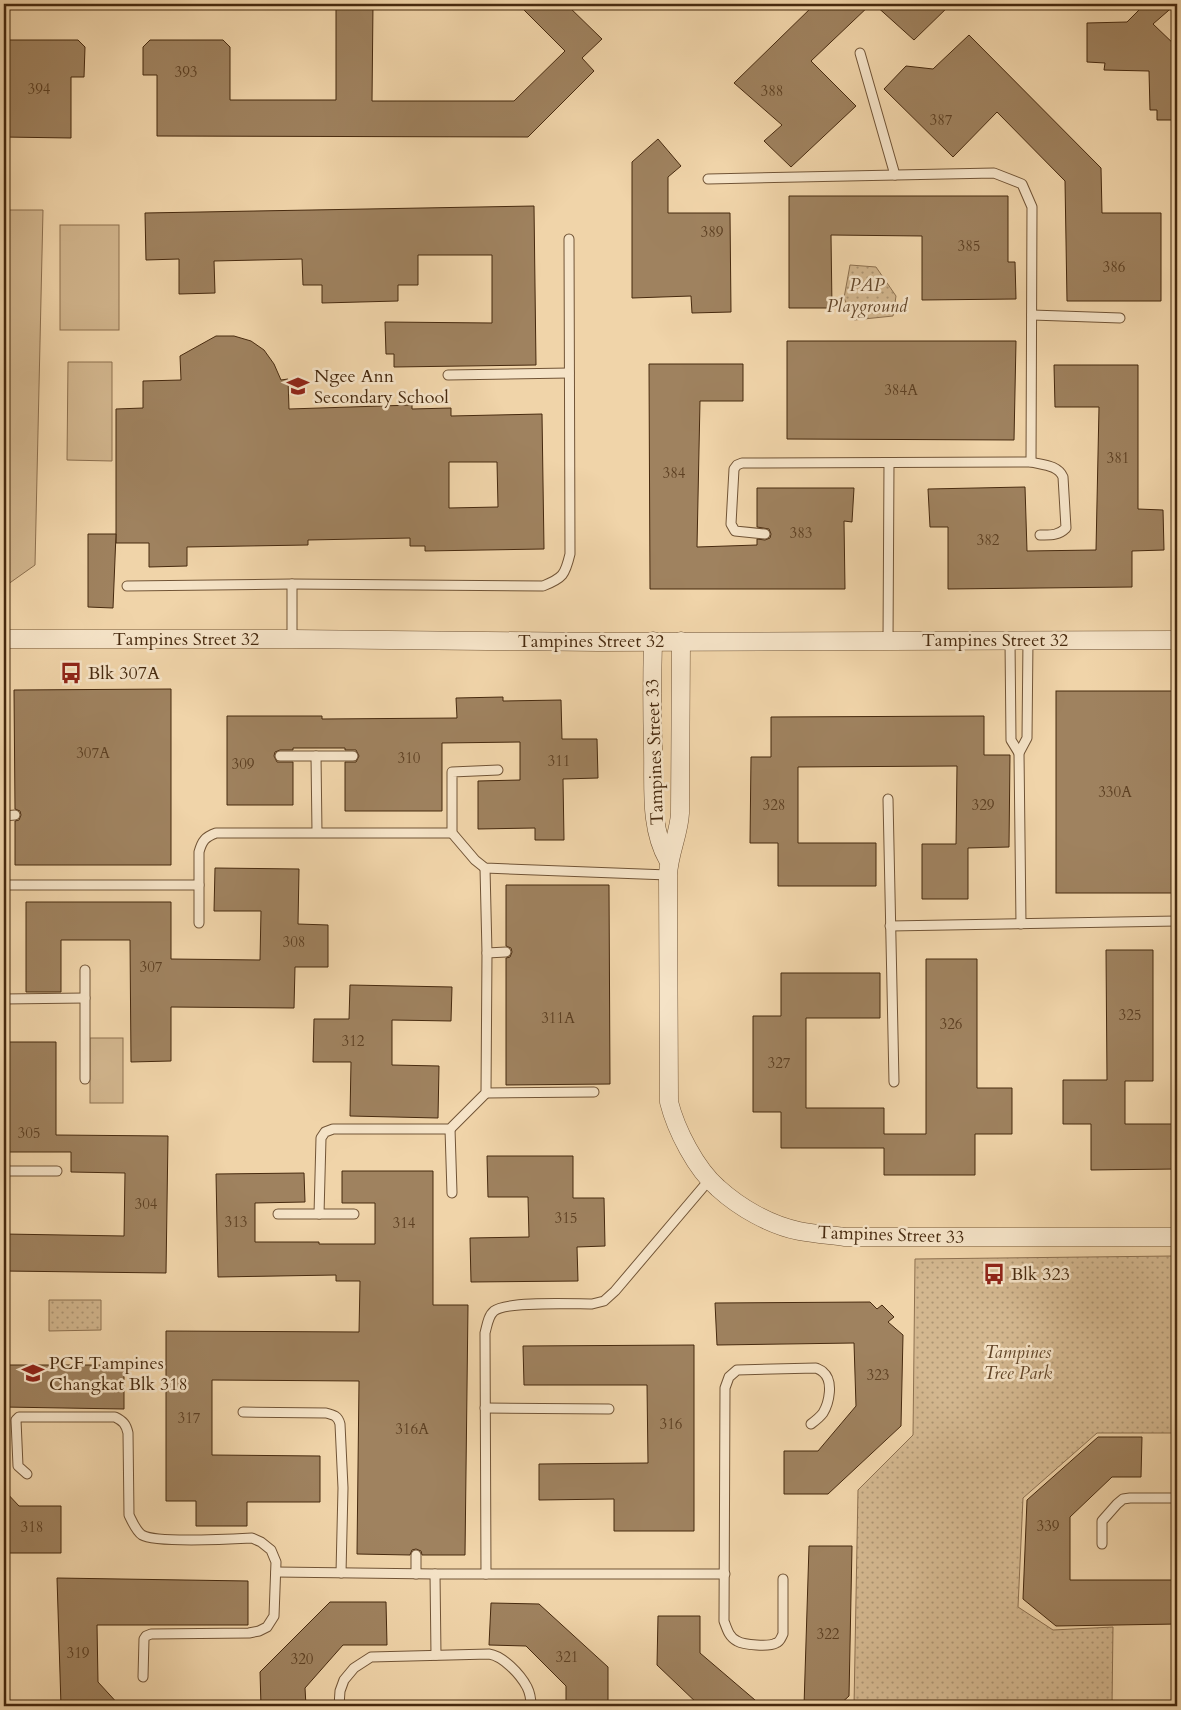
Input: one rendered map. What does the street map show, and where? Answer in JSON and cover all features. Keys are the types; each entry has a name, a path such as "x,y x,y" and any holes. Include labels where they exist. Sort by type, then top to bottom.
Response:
{"street":[{"name":"Tampines Street 32","path":"4,639 1177,640"},
{"name":"Tampines Street 33","path":"653,641 654,815 658,840 668,867"},
{"name":"Tampines Street 33","path":"681,641 680,813 677,836 668,867 669,1102 682,1140 717,1188 757,1215 798,1231 822,1234 846,1236 1177,1237"}],"lane":[{"path":"860,53 895,176"},
{"path":"708,179 895,176 994,172 1022,184 1032,207 1031,462"},
{"path":"127,586 292,584 543,586 555,581 566,572 570,554 569,239"},
{"path":"1032,315 1120,318"},
{"path":"448,375 569,373"},
{"path":"766,534 735,531 731,524 734,469 742,463 1031,462 1055,468 1061,472 1063,477 1066,528 1062,533 1056,535 1040,535"},
{"path":"888,641 889,463"},
{"path":"292,584 292,639"},
{"path":"1019,641 1027,738 1019,753 1021,924"},
{"path":"1019,641 1011,740 1019,753"},
{"path":"280,756 353,756"},
{"path":"316,756 317,832"},
{"path":"498,770 452,772 452,833 475,860 485,868 668,867"},
{"path":"888,799 894,1082"},
{"path":"4,816 15,815"},
{"path":"198,923 199,852 202,842 206,837 216,833 452,833"},
{"path":"319,1214 321,1138 325,1132 333,1129 450,1129 486,1092 487,953 485,868"},
{"path":"4,885 198,885"},
{"path":"890,926 1177,921"},
{"path":"487,953 506,952"},
{"path":"85,970 85,1079"},
{"path":"4,999 85,998"},
{"path":"486,1092 594,1092"},
{"path":"450,1129 452,1193"},
{"path":"4,1171 57,1171"},
{"path":"486,1574 485,1333 488,1319 494,1310 510,1305 592,1304 604,1301 615,1291 710,1179"},
{"path":"278,1214 354,1214"},
{"path":"783,1579 783,1634 780,1640 775,1644 750,1644 736,1641 729,1634 724,1621 726,1388 729,1377 737,1370 816,1368 824,1372 829,1385 828,1400 822,1413 811,1424"},
{"path":"485,1408 609,1409"},
{"path":"243,1412 326,1413 335,1415 339,1419 343,1488 341,1573"},
{"path":"27,1474 18,1466 16,1420 19,1417 115,1417 122,1420 127,1426 129,1515 133,1524 142,1535 158,1539 252,1538 271,1550 276,1562 274,1616 267,1627 249,1633 151,1634 146,1636 144,1639 143,1677"},
{"path":"1102,1544 1102,1521 1123,1499 1177,1498"},
{"path":"416,1555 416,1574"},
{"path":"276,1572 725,1574"},
{"path":"435,1574 436,1655"},
{"path":"339,1706 340,1691 344,1680 362,1662 376,1656 489,1654 499,1657 516,1673 527,1687 531,1706"}],"green space":[{"path":"4,210 43,210 35,565 4,587"},
{"path":"60,225 119,225 119,330 60,330"},
{"name":"PAP Playground","path":"850,265 876,267 896,296 893,316 854,320 844,298"},
{"path":"68,362 112,362 112,461 67,460"},
{"path":"90,1038 123,1038 123,1103 90,1103"},
{"name":"Tampines Tree Park","path":"1173,1256 1174,1433 1097,1433 1023,1498 1018,1607 1053,1630 1113,1627 1112,1706 854,1706 858,1490 913,1435 915,1259"},
{"path":"49,1300 101,1300 101,1330 49,1331"}],"building":[{"path":"336,4 373,4 372,101 514,101 565,51 518,4 566,4 602,39 582,58 594,71 528,137 157,136 157,75 143,75 143,47 150,40 223,40 230,47 230,100 336,100"},
{"path":"815,4 871,4 811,61 856,106 791,167 764,141 782,125 734,83"},
{"path":"874,4 951,4 914,40"},
{"path":"1145,4 1176,4 1153,24 1177,47 1177,120 1157,120 1157,110 1150,110 1149,71 1104,70 1105,63 1087,62 1087,23 1127,22"},
{"path":"969,35 1101,168 1102,213 1161,213 1161,301 1067,301 1065,181 997,112 953,157 884,89 906,66 933,69"},
{"path":"4,40 78,40 85,47 84,77 71,77 71,138 4,137"},
{"path":"658,139 681,166 668,177 668,213 730,213 731,312 692,313 691,296 632,298 632,162"},
{"path":"789,196 1008,196 1008,262 1015,262 1016,299 922,300 922,236 831,235 832,308 789,308"},
{"path":"534,206 536,365 394,367 394,354 386,354 385,322 492,323 492,255 418,255 418,285 398,285 398,301 322,303 322,285 303,285 302,259 214,261 215,293 179,294 179,259 146,260 145,213"},
{"path":"216,336 234,336 251,341 264,350 274,364 281,380 288,379 289,409 412,405 412,409 451,408 451,416 542,414 544,549 425,551 425,546 410,546 410,538 308,540 308,545 187,547 187,566 149,567 149,543 116,543 116,409 143,408 143,381 181,380 180,356","holes":["449,462 497,462 498,507 449,508"]},
{"path":"787,341 1016,341 1014,440 787,439"},
{"path":"649,364 743,364 743,401 700,401 697,547 757,545 757,539 765,540 770,538 769,529 757,527 757,488 854,488 852,522 844,521 845,589 650,589"},
{"path":"1054,365 1138,365 1138,509 1163,510 1164,550 1132,551 1132,587 948,589 948,527 930,527 928,489 1025,487 1027,551 1096,550 1099,407 1055,407"},
{"path":"88,534 116,534 113,608 88,607"},
{"path":"171,689 171,865 15,865 15,821 19,820 21,815 20,811 15,809 14,690"},
{"path":"1056,691 1175,691 1175,893 1056,893"},
{"path":"503,697 503,701 561,700 562,739 597,739 598,778 563,779 564,840 535,840 535,828 478,829 478,781 520,780 520,742 442,743 442,811 345,811 345,762 356,762 359,756 356,750 345,750 345,748 293,748 293,750 275,752 274,756 277,762 293,762 293,805 227,805 227,716 322,716 322,719 457,718 456,698"},
{"path":"984,716 984,755 1010,755 1009,847 968,848 968,899 922,899 922,844 956,844 957,766 798,767 798,843 876,843 876,886 778,886 778,843 750,843 751,757 771,757 771,717"},
{"path":"215,868 299,869 298,924 328,925 328,967 295,967 294,1008 171,1007 171,1061 131,1062 130,940 61,940 61,992 26,992 26,902 171,902 171,959 260,960 261,911 214,911"},
{"path":"506,885 609,885 610,1084 506,1085 506,958 510,957 512,952 511,948 506,946"},
{"path":"1106,950 1153,950 1153,1081 1125,1081 1125,1124 1177,1124 1177,1169 1091,1170 1091,1124 1063,1124 1063,1080 1107,1080"},
{"path":"926,959 977,959 977,1088 1012,1088 1012,1134 975,1134 975,1175 884,1175 884,1148 781,1148 781,1112 753,1112 753,1016 781,1016 781,973 880,973 880,1018 806,1018 806,1108 884,1108 884,1134 926,1134"},
{"path":"350,985 452,987 451,1021 392,1020 392,1065 439,1066 438,1118 350,1116 351,1062 313,1062 314,1019 349,1019"},
{"path":"6,1042 56,1042 56,1135 168,1136 166,1273 4,1271 4,1234 124,1236 125,1173 71,1172 71,1152 4,1152"},
{"path":"487,1156 573,1156 573,1198 604,1198 605,1246 577,1247 578,1281 471,1282 470,1238 529,1237 528,1197 488,1197"},
{"path":"342,1171 433,1171 433,1305 468,1305 465,1555 422,1555 421,1551 416,1549 412,1550 410,1555 357,1554 359,1381 212,1380 212,1455 320,1456 320,1502 247,1502 247,1526 196,1526 196,1501 166,1501 166,1331 359,1332 360,1281 336,1281 336,1275 218,1277 216,1174 304,1173 305,1202 255,1203 255,1242 375,1244 375,1203 342,1203"},
{"path":"870,1302 877,1309 882,1305 894,1317 888,1322 903,1335 901,1426 828,1494 784,1494 784,1451 818,1451 856,1406 854,1343 717,1345 715,1303"},
{"path":"694,1345 694,1531 614,1531 614,1499 539,1500 539,1464 648,1463 647,1385 524,1385 523,1346"},
{"path":"4,1365 124,1365 124,1409 4,1407"},
{"path":"1098,1437 1142,1437 1141,1477 1112,1477 1070,1517 1070,1580 1177,1580 1177,1624 1056,1626 1023,1599 1027,1500"},
{"path":"4,1490 19,1506 61,1506 61,1553 4,1553"},
{"path":"809,1546 852,1546 849,1696 838,1706 804,1706"},
{"path":"57,1578 248,1581 248,1625 97,1625 98,1682 120,1706 61,1706"},
{"path":"330,1602 386,1602 387,1645 343,1645 305,1688 306,1706 261,1706 260,1672"},
{"path":"491,1603 539,1604 608,1667 608,1706 566,1706 566,1686 526,1646 489,1645"},
{"path":"658,1616 700,1616 700,1653 762,1706 700,1706 657,1665"}],"place":[{"name":"Ngee Ann Secondary School","path":"298,386"},
{"name":"Blk 307A","path":"71,673"},
{"name":"Blk 323","path":"994,1274"},
{"name":"PCF Tampines Changkat Blk 318","path":"33,1373"}]}
